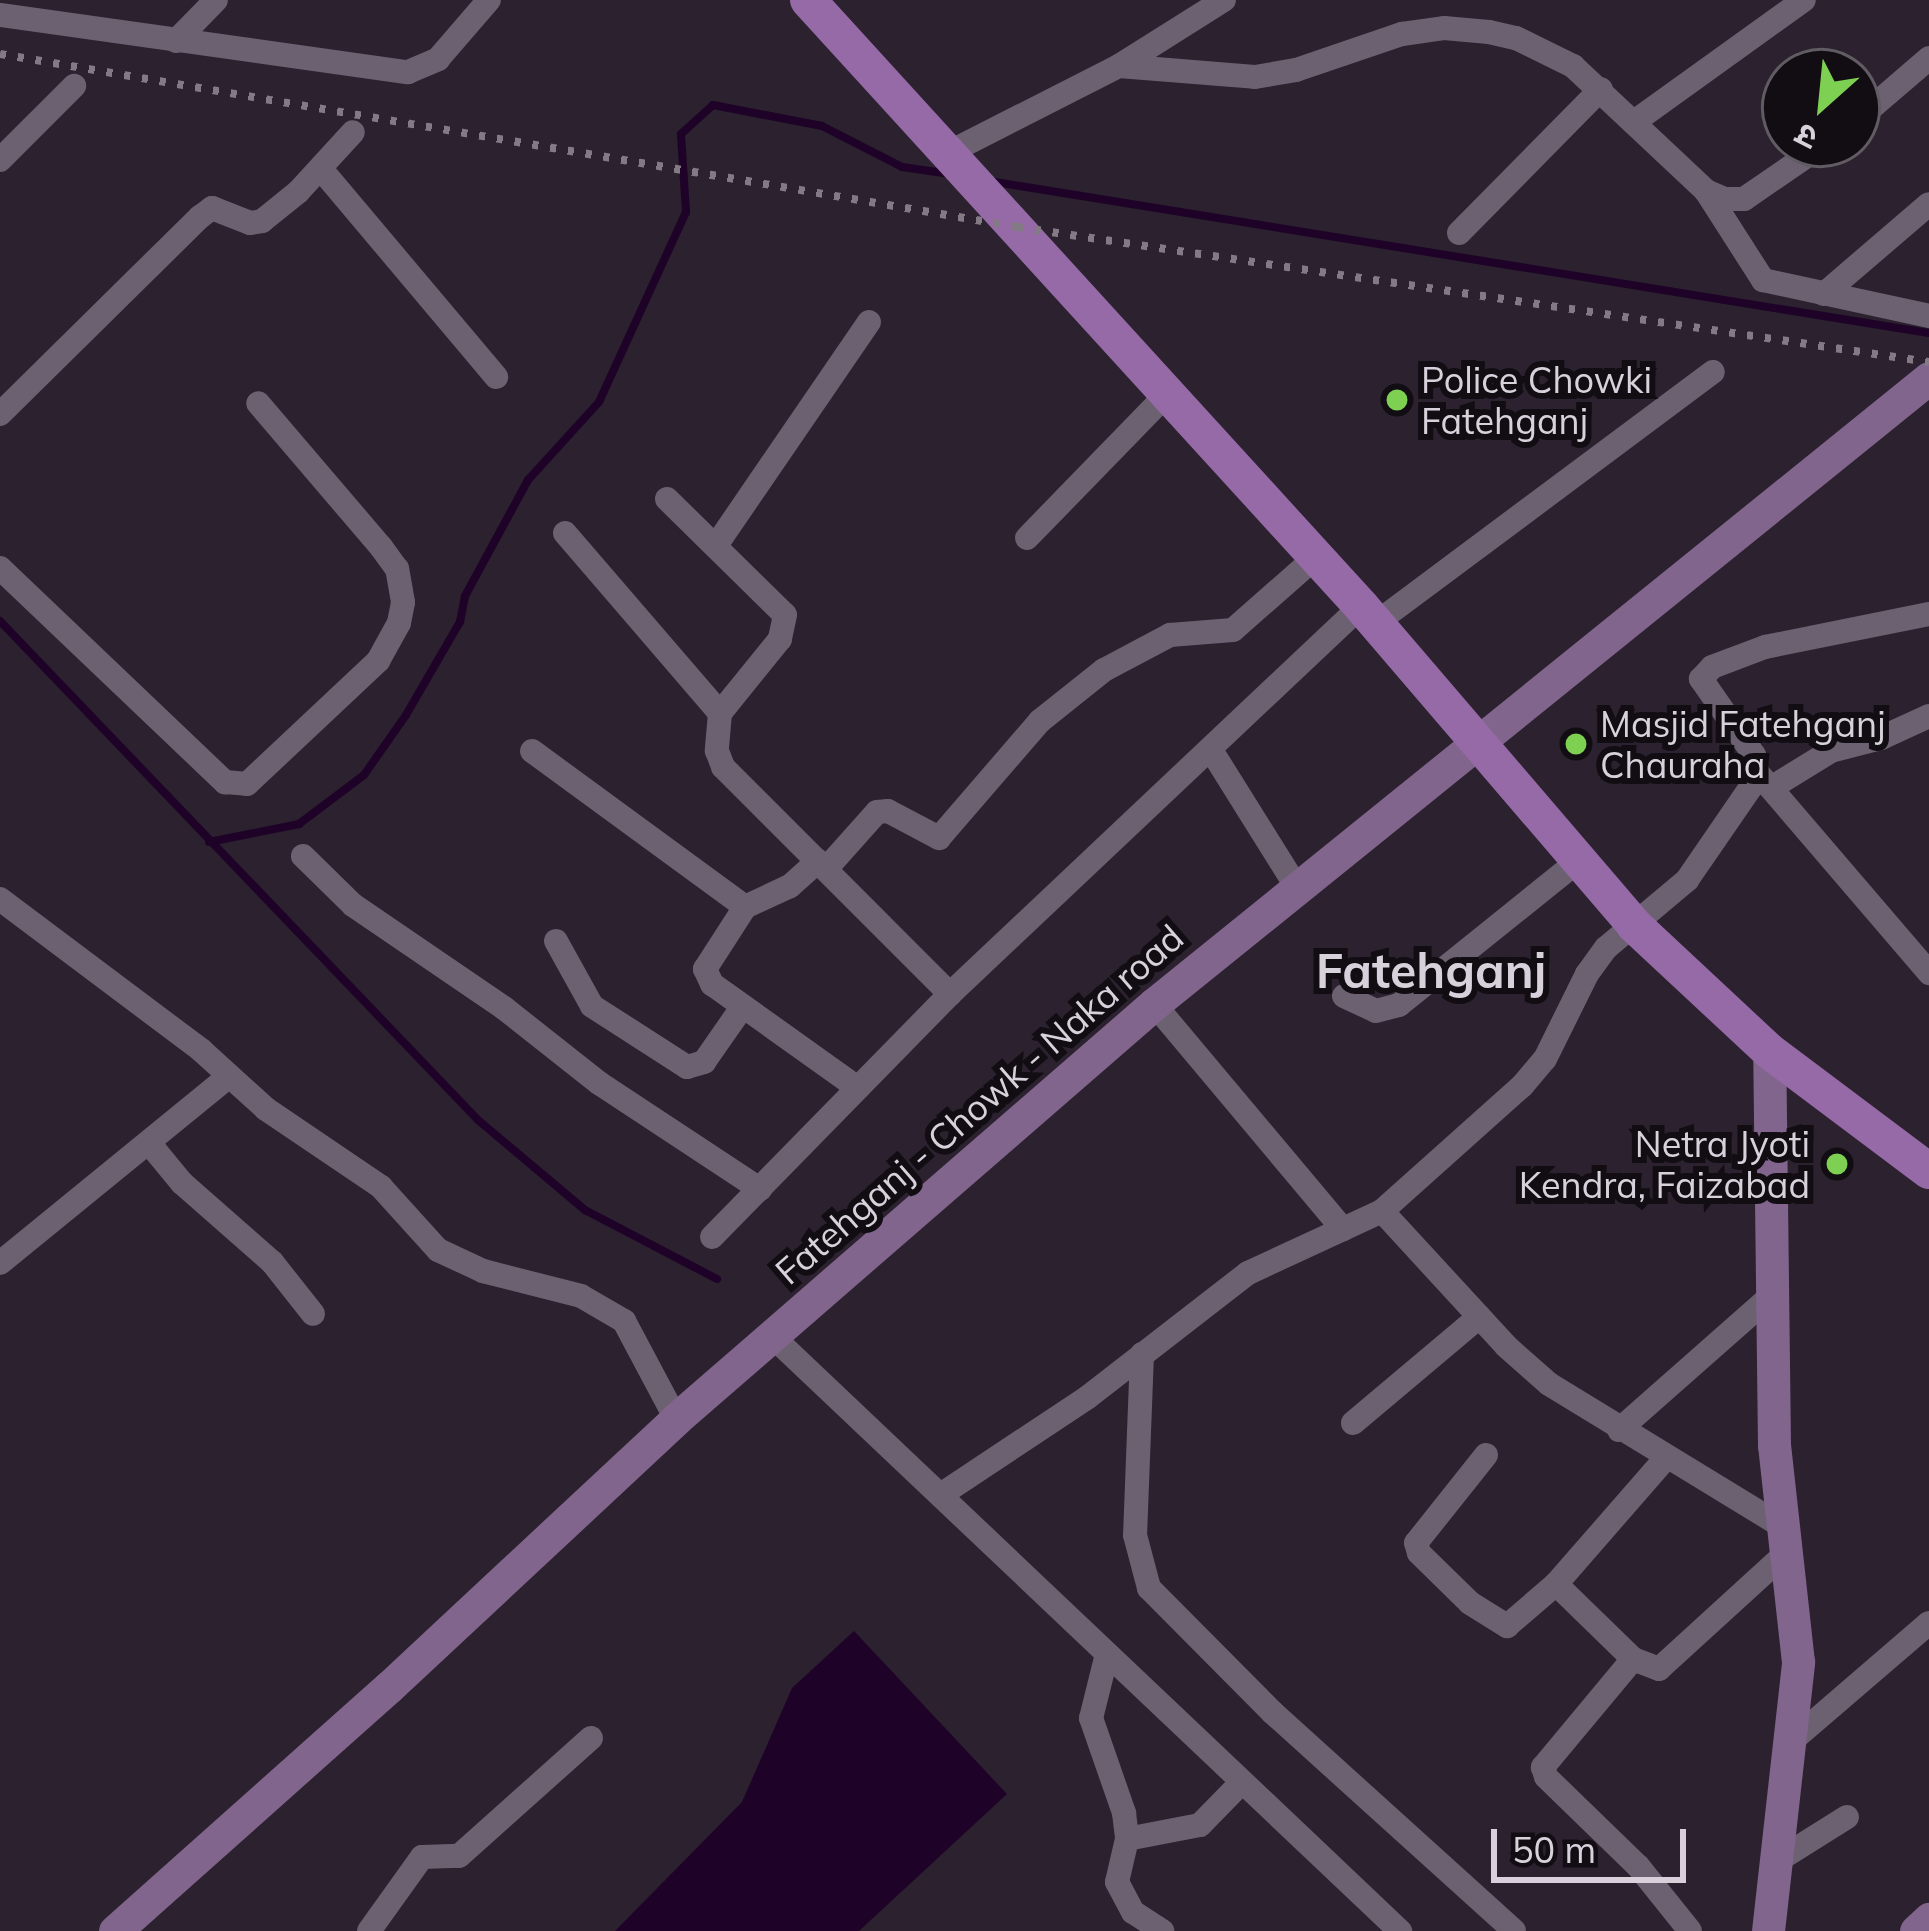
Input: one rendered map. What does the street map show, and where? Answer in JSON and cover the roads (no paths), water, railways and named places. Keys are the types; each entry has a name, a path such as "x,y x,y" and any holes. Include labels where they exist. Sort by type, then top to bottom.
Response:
{"main road":[{"path":"808,0 1317,556 1634,925 1769,1051 1929,1171"}],"street":[{"path":"8,0 0,11 176,41 408,72 439,59 489,0"},
{"path":"176,41 216,0"},
{"path":"964,171 1119,66 1207,16 1224,0"},
{"path":"1634,122 1804,0"},
{"path":"1119,66 1255,77 1296,70 1402,34 1444,28 1516,38 1573,66 1706,191 1762,280 1929,316"},
{"path":"1881,99 1929,58"},
{"path":"0,160 74,86"},
{"path":"1459,233 1600,89"},
{"path":"0,414 200,217 212,208 250,223 262,221 322,169 353,132"},
{"path":"1706,191 1744,199 1790,168"},
{"path":"322,169 496,377"},
{"path":"1824,294 1929,204"},
{"path":"717,544 869,322"},
{"path":"712,1237 950,994 1210,750 1368,615 1713,372"},
{"name":"Fatehganj - Chowk - Naka road","path":"115,1931 389,1687 676,1418 1154,1004 1929,378"},
{"path":"1027,538 1168,392"},
{"path":"0,568 225,782 247,784 378,661 399,623 403,602 397,569 381,547 258,404"},
{"path":"667,499 785,615 785,628 720,712 717,751 723,766 950,994"},
{"path":"565,533 720,712"},
{"path":"858,1088 712,984 705,969 746,908 822,865 878,812 888,812 939,838 1040,721 1090,680 1170,635 1233,630 1317,556"},
{"path":"1929,614 1765,647 1712,667 1701,679 1734,721 1766,779 1929,973"},
{"path":"942,1494 1249,1274 1382,1211 1522,1086 1545,1059 1587,974 1634,925 1688,880 1766,779 1929,716"},
{"path":"1210,750 1296,886"},
{"path":"532,751 746,908"},
{"path":"303,856 353,905 504,1008 598,1083 760,1189"},
{"path":"1344,997 1376,1011 1399,1005 1578,861"},
{"path":"0,899 297,1132 381,1187 455,1262 581,1296 624,1321 676,1418"},
{"path":"556,941 592,1006 687,1067 704,1062 743,1006"},
{"path":"1154,1004 1343,1229"},
{"path":"1768,1931 1794,1739 1798,1663 1784,1539 1770,1297 1769,1051"},
{"path":"0,1263 229,1076"},
{"path":"149,1143 182,1183 272,1262 314,1314"},
{"path":"1382,1211 1479,1318 1549,1384 1784,1539"},
{"path":"1619,1430 1770,1297"},
{"path":"1353,1423 1479,1318"},
{"path":"771,1335 1400,1931"},
{"path":"1142,1354 1135,1535 1149,1588 1272,1712 1514,1931"},
{"path":"1486,1455 1416,1543 1419,1553 1470,1603 1507,1626 1518,1622 1556,1584 1666,1458"},
{"path":"1556,1584 1633,1659 1659,1669 1668,1665 1784,1539"},
{"path":"1794,1739 1929,1623"},
{"path":"1107,1654 1091,1718 1114,1779 1127,1839 1117,1882 1121,1895 1162,1931"},
{"path":"1633,1659 1543,1767 1546,1777 1682,1914 1690,1931"},
{"path":"369,1931 422,1857 459,1856 591,1738"},
{"path":"1127,1839 1200,1825 1241,1783"},
{"path":"1780,1859 1847,1817"},
{"path":"1916,1931 1929,1919"}],"waterway":[{"path":"209,842 299,824 364,775 406,715 460,622 465,596 528,480 599,402 686,212 681,134 713,105 822,126 902,167 950,174"},
{"path":"989,181 1929,333"},
{"path":"0,621 478,1120 585,1210 717,1279"}],"railway":[{"path":"0,54 1017,227 1929,362"}],"place":[{"name":"Police Chowki Fatehganj","path":"1397,400"},
{"name":"Masjid Fatehganj Chauraha","path":"1576,744"},
{"name":"Netra Jyoti Kendra, Faizabad","path":"1837,1164"}],"district":[{"name":"Fatehganj","path":"1431,971"}]}
